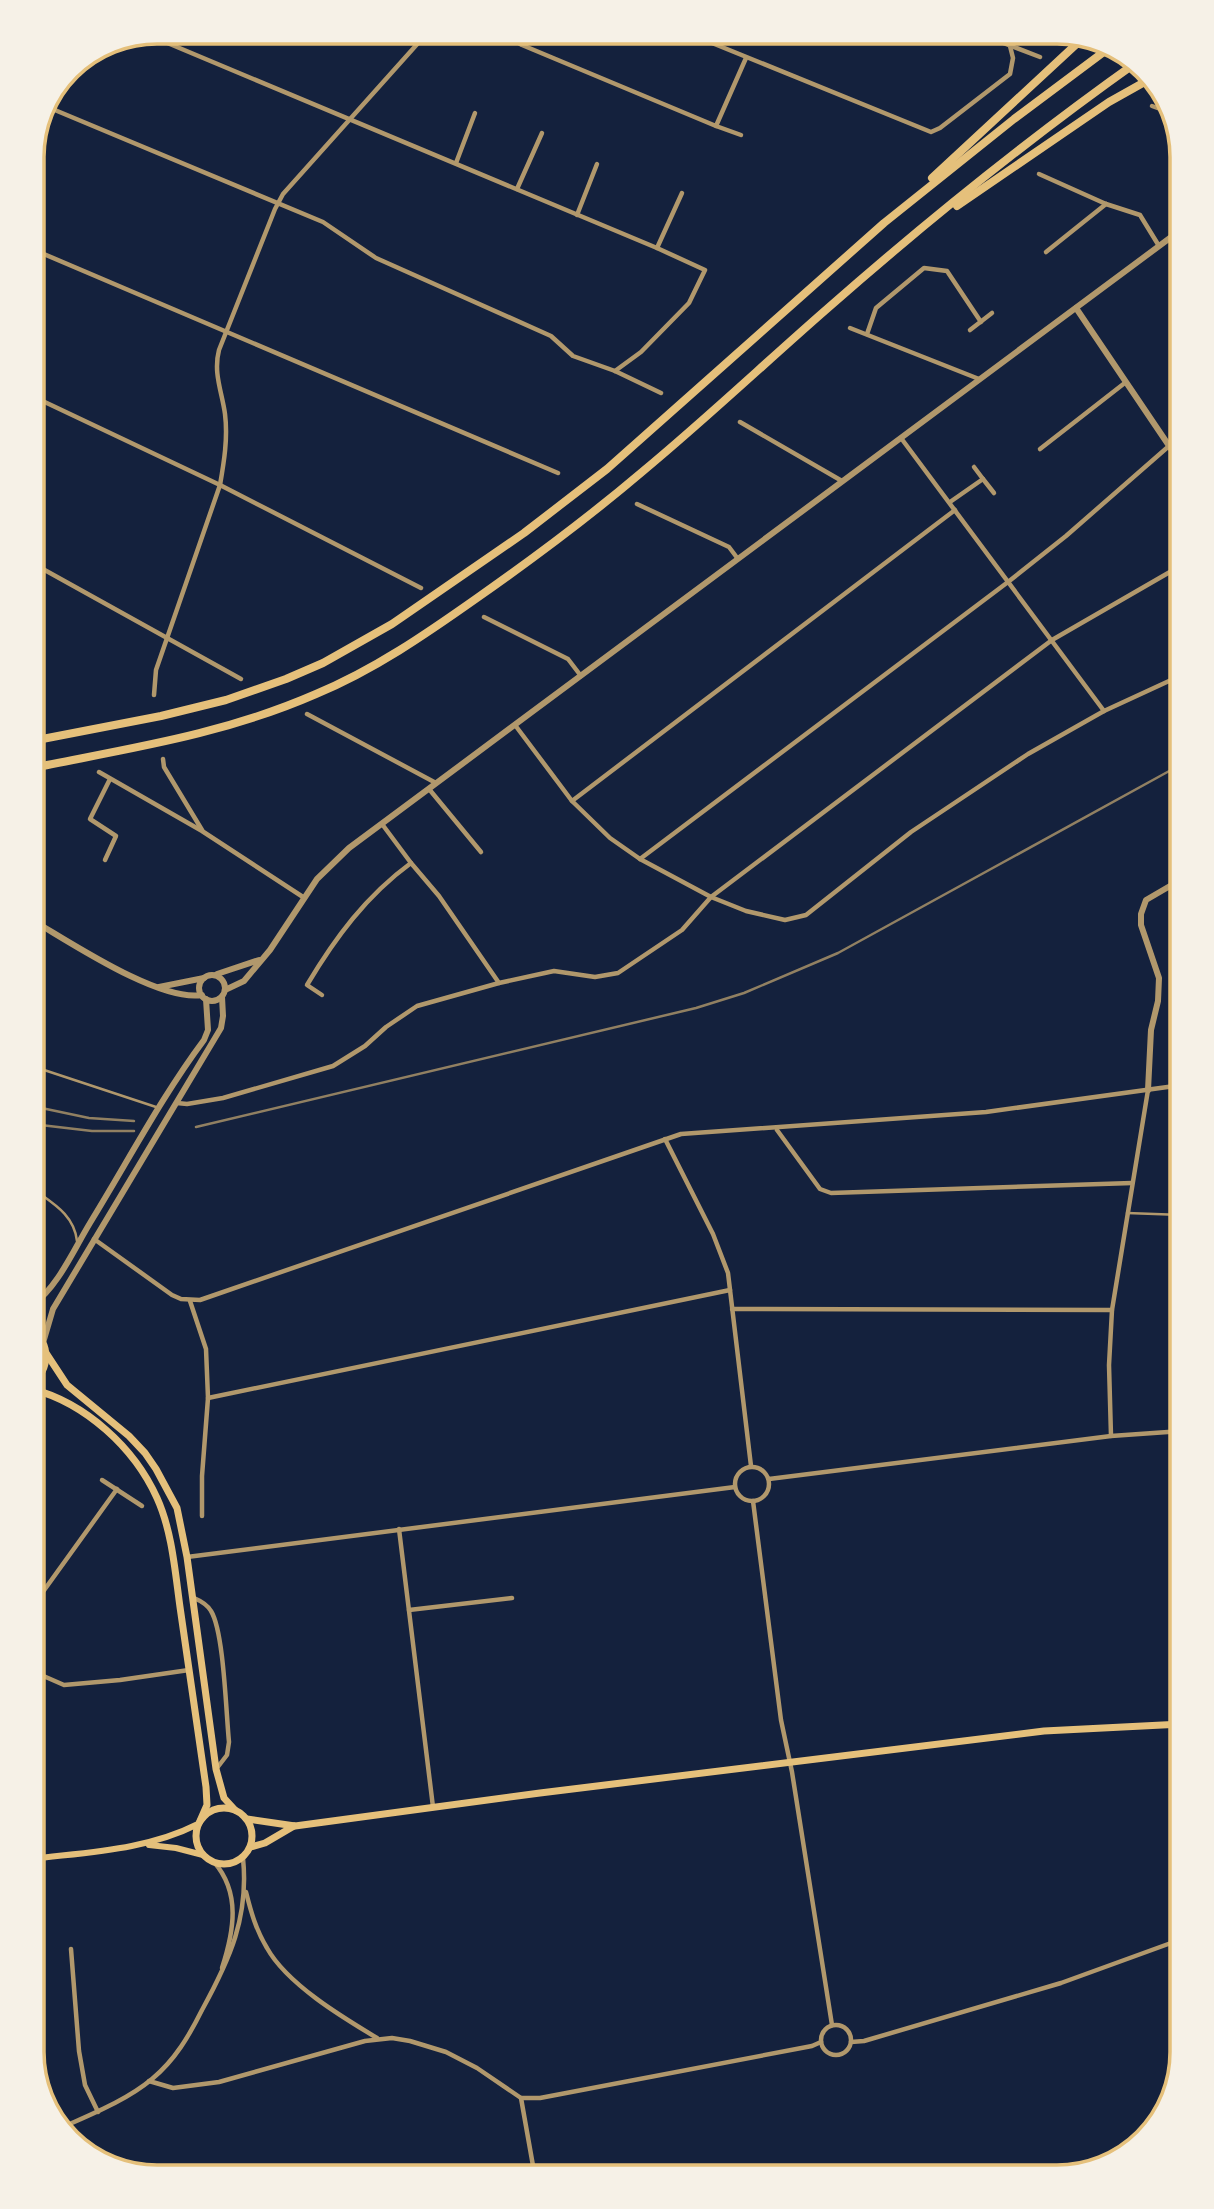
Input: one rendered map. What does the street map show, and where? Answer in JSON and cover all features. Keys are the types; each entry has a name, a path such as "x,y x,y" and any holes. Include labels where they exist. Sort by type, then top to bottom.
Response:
{"highway":[{"path":"44,739 162,716 226,700 323,663 392,624 524,533 607,469 884,223 1075,45"},
{"path":"884,223 1014,119 1103,53"},
{"path":"44,766 218,730 318,694 394,654 509,575 602,505 702,421 903,243 1044,130 1128,69"},
{"path":"903,243 1109,102 1143,83"}],"main road":[{"path":"44,1346 67,1385 128,1436 156,1469 177,1508 194,1598 216,1769 224,1798 247,1819 251,1828 251,1847 243,1858 229,1864 214,1862 203,1855 176,1848 144,1845"},
{"path":"44,1368 46,1353"},
{"path":"44,1393 58,1397 109,1433 130,1456 153,1489 162,1512 171,1550 207,1805 199,1823 196,1840 203,1855"},
{"path":"247,1819 295,1826 1044,1731 1170,1725"},
{"path":"44,1858 144,1845 164,1840 199,1823 212,1811 228,1808 236,1810"},
{"path":"251,1847 295,1826"}],"street":[{"path":"170,44 705,270 689,303 641,352 615,371"},
{"path":"154,695 156,670 220,485 225,458 226,426 216,370 219,349 283,194 417,44"},
{"path":"520,44 741,135"},
{"path":"713,44 931,132 1010,75 1013,58 1010,46"},
{"path":"1005,44 1040,57"},
{"path":"716,126 746,58"},
{"path":"1152,106 1160,109"},
{"path":"54,110 333,228 376,258 551,336 573,356 615,371 661,393"},
{"path":"456,163 475,113"},
{"path":"517,189 542,133"},
{"path":"577,215 597,164"},
{"path":"1039,174 1105,204 1140,215 1159,246"},
{"path":"657,248 682,193"},
{"path":"1046,252 1105,204"},
{"path":"44,927 139,980 214,1001 244,981 270,950 303,897 333,862 1170,238"},
{"path":"44,255 558,473"},
{"path":"867,334 876,308 924,268 947,271 981,322"},
{"path":"640,859 1008,582 1066,536 1169,446 1076,308"},
{"path":"970,330 992,313"},
{"path":"850,328 980,379"},
{"path":"1040,449 1126,382"},
{"path":"44,402 220,485 421,588"},
{"path":"740,422 842,481"},
{"path":"901,438 1104,711"},
{"path":"974,467 994,493"},
{"path":"950,502 983,479"},
{"path":"637,504 729,547 738,559"},
{"path":"572,801 955,510"},
{"path":"44,570 241,679"},
{"path":"177,1103 223,1098 333,1066 365,1046 386,1027 417,1006 554,971 595,977 618,973 682,930 711,897 1052,640 1170,572"},
{"path":"484,617 568,659 581,676"},
{"path":"515,725 572,801 610,838 640,859 711,897 746,911 775,919 795,919 806,915 911,832 1028,754 1104,711 1170,681"},
{"path":"307,714 437,783"},
{"path":"163,759 164,767 202,831"},
{"path":"99,772 202,831 303,897"},
{"path":"105,860 116,836 90,819 110,779"},
{"path":"429,789 481,852"},
{"path":"382,824 439,896 499,983"},
{"path":"322,995 307,985 329,948 359,909 392,877 411,863"},
{"path":"1111,1436 1112,1310 1148,1090 1151,1030 1158,1001 1159,978 1141,925 1140,914 1146,900 1170,886"},
{"path":"158,987 204,978 259,960"},
{"path":"44,1340 53,1309 221,1028 224,993 222,979 215,975"},
{"path":"44,1296 73,1254 159,1108 204,1040 208,1030 204,997 199,988 204,978"},
{"path":"94,1239 172,1295 190,1301 200,1300 665,1139 699,1132 776,1129 986,1112 1170,1086"},
{"path":"172,1111 187,1104"},
{"path":"776,1129 820,1189 831,1193 1132,1183"},
{"path":"665,1139 716,1240 728,1273 751,1466"},
{"path":"208,1398 730,1290"},
{"path":"190,1301 206,1349 208,1398 202,1516"},
{"path":"732,1309 1112,1310"},
{"path":"769,1479 1111,1436 1170,1432"},
{"path":"751,1466 762,1469 769,1479 766,1494 753,1501 739,1496 734,1487 740,1471 751,1466"},
{"path":"102,1479 142,1506"},
{"path":"187,1557 734,1487"},
{"path":"44,1590 117,1489"},
{"path":"753,1501 781,1720 791,1763 832,2025"},
{"path":"400,1530 433,1809"},
{"path":"194,1598 211,1610 220,1649 229,1742 227,1755 216,1769"},
{"path":"409,1610 512,1598"},
{"path":"44,1676 64,1685 189,1670"},
{"path":"243,1858 245,1888 253,1920 267,1950 320,2001 377,2038"},
{"path":"214,1862 225,1875 233,1906 230,1933 218,1982"},
{"path":"70,2124 98,2112 149,2081 167,2066 186,2040 218,1982 235,1942 245,1888"},
{"path":"851,2042 864,2041 1061,1983 1170,1943"},
{"path":"71,1949 79,2051 85,2085 98,2112"},
{"path":"832,2025 846,2028 851,2037 846,2051 838,2055 825,2050 821,2042 824,2030 832,2025"},
{"path":"149,2081 173,2088 219,2082 377,2038 392,2038 446,2052 477,2068 521,2098 540,2098 812,2046 821,2042"},
{"path":"521,2098 533,2165"}],"lane":[{"path":"44,1070 159,1108"},
{"path":"44,1196 72,1220 78,1239 73,1254"},
{"path":"1127,1213 1170,1215"}],"railway":[{"path":"196,1127 696,1008 744,993 838,953 1170,771"},
{"path":"44,1109 89,1118 134,1121"},
{"path":"44,1125 92,1131 134,1131"}]}
